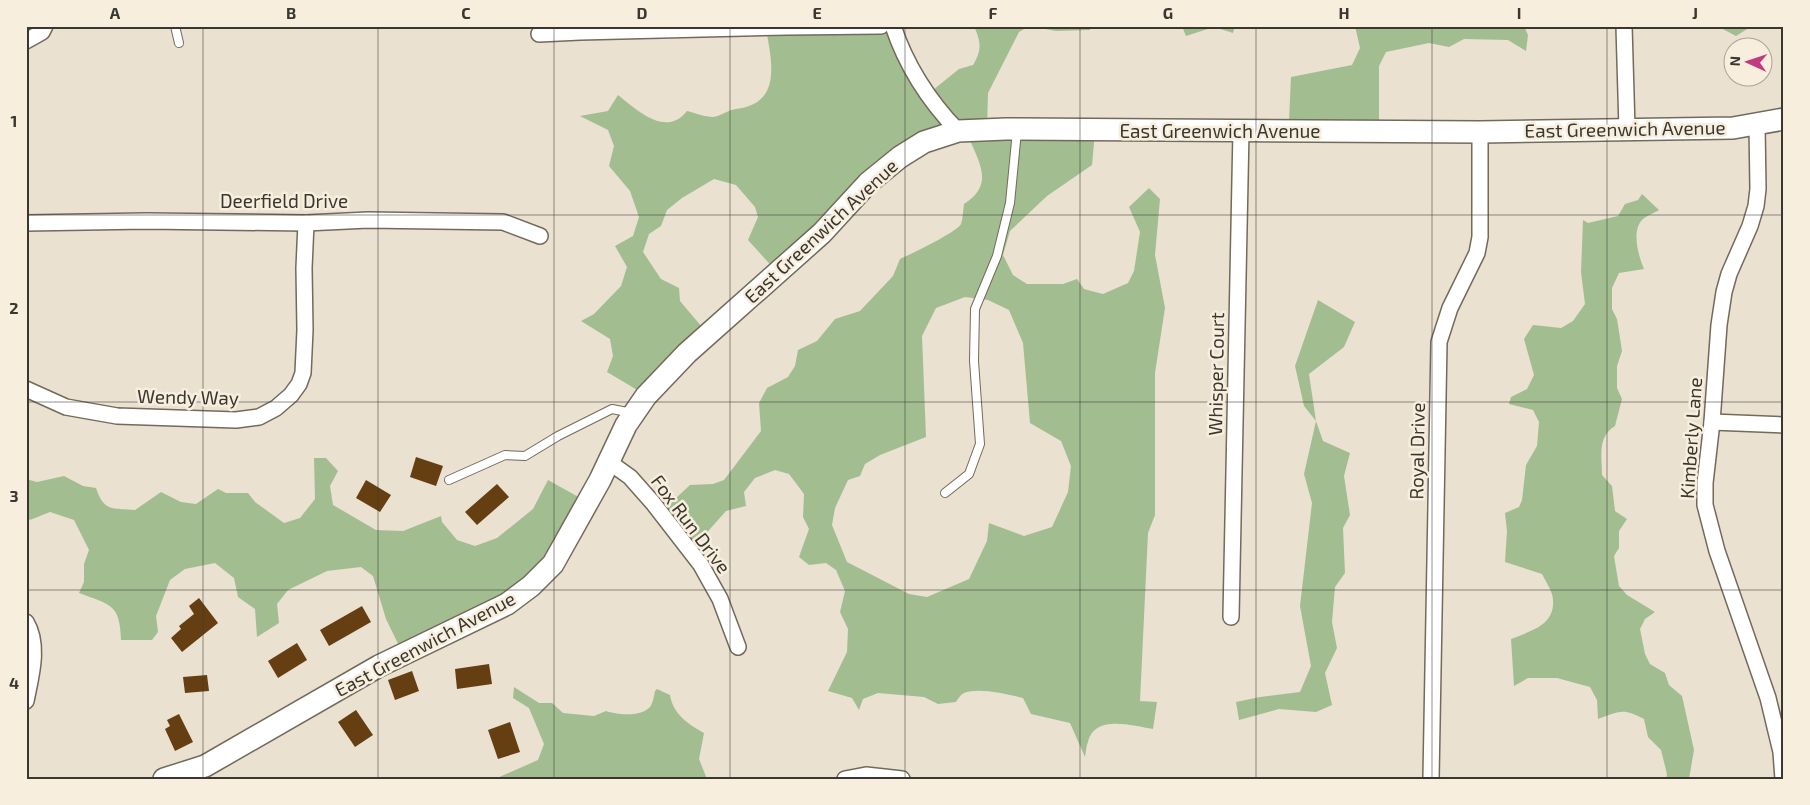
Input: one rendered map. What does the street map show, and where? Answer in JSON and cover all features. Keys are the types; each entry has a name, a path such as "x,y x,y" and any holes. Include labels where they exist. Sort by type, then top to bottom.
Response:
{"street":[{"path":"26,41 42,32 45,26"},
{"path":"539,34 881,26"},
{"path":"893,26 899,45 925,90 942,115 958,132"},
{"path":"1624,26 1626,129"},
{"name":"East Greenwich Avenue","path":"164,779 198,774 379,666 507,604 523,592 553,564 610,462 626,425 646,396 687,353 822,233 868,183 900,157 924,142 958,132 1018,130 1480,132 1733,128 1757,125 1784,118"},
{"name":"Kimberly Lane","path":"1757,125 1758,189 1750,226 1729,274 1724,292 1705,483 1705,505 1717,551 1768,698 1781,752 1783,779"},
{"name":"Whisper Court","path":"1231,617 1241,131"},
{"name":"Royal Drive","path":"1431,778 1439,342 1450,308 1477,253 1480,228 1480,132"},
{"name":"Deerfield Drive","path":"26,223 146,221 306,223 368,220 503,222 540,236"},
{"name":"Wendy Way","path":"26,389 66,407 117,416 236,420 259,417 276,408 291,395 303,374 306,223"},
{"path":"1712,422 1784,425"},
{"name":"Fox Run Drive","path":"610,462 630,477 653,503 701,565 720,599 738,647"},
{"path":"26,622 33,642 34,659 26,701"},
{"path":"845,779 866,775 902,779"}],"lane":[{"path":"176,26 179,42"},
{"path":"945,493 969,474 980,444 974,361 975,309 997,256 1010,203 1018,130"},
{"path":"448,480 505,455 525,456 558,436 612,409 634,414"}],"green space":[{"path":"890,26 928,94 959,69 973,65 980,46 974,26 1029,26 1019,32 988,93 987,129 1095,132 1092,165 1047,196 1010,231 1003,255 1013,275 1027,284 1063,284 1077,279 1084,289 1103,294 1128,283 1134,271 1140,232 1129,207 1149,188 1160,199 1155,255 1165,308 1155,373 1155,515 1148,533 1140,701 1157,702 1153,729 1125,724 1106,725 1098,728 1092,733 1086,747 1085,757 1070,723 1031,714 1023,698 1009,695 985,691 970,691 959,697 956,702 938,704 924,697 878,693 863,699 859,710 852,698 828,691 847,652 848,629 840,612 845,591 836,570 826,563 809,565 799,557 809,529 803,517 804,494 789,474 775,470 755,478 744,492 746,506 726,511 694,547 661,512 690,485 713,484 724,480 761,431 759,403 767,388 788,377 795,366 798,350 817,341 835,319 860,311 893,276 900,259 958,228 962,222 964,204 980,188 982,180 982,172 967,133 921,143 777,272 748,240 758,217 755,207 736,185 714,179 682,198 667,210 661,226 649,234 643,252 661,279 679,288 680,301 707,333 649,397 607,372 613,356 610,339 581,321 594,314 621,286 627,267 615,246 633,236 639,217 630,191 609,166 614,146 608,130 580,116 608,111 618,95 643,114 661,122 679,119 687,111 713,117 751,105 761,99 771,80 766,29","holes":["965,297 988,300 1009,310 1023,343 1030,423 1061,441 1071,466 1068,492 1052,527 1024,536 989,523 987,541 969,579 927,597 909,594 847,562 832,525 835,508 848,480 860,476 865,464 880,455 926,437 922,336 936,308"]},
{"path":"1029,26 1091,26 1090,30 1056,31"},
{"path":"1182,26 1235,26 1233,33 1214,27 1186,36"},
{"path":"1355,26 1524,26 1528,35 1526,51 1508,40 1464,39 1449,47 1429,43 1386,52 1379,66 1379,132 1289,121 1291,77 1352,65 1360,48"},
{"path":"1717,26 1752,26 1736,36"},
{"path":"1642,194 1659,210 1642,220 1637,231 1638,251 1644,269 1619,273 1612,288 1612,309 1617,319 1622,351 1617,366 1617,388 1622,399 1615,426 1609,430 1603,441 1601,454 1602,475 1612,486 1615,511 1627,519 1619,531 1619,548 1614,556 1619,586 1627,595 1655,612 1645,619 1640,629 1645,654 1650,664 1665,673 1669,685 1682,696 1694,750 1689,779 1666,779 1667,774 1661,750 1648,737 1644,719 1631,713 1621,712 1598,719 1597,700 1590,687 1557,678 1528,678 1514,686 1511,639 1533,630 1546,622 1553,609 1551,590 1542,574 1505,562 1507,531 1505,513 1519,507 1522,500 1526,465 1537,446 1539,422 1533,410 1509,404 1511,397 1527,389 1534,375 1524,339 1533,325 1561,328 1573,321 1585,304 1581,272 1583,220 1588,223 1618,216 1625,204 1638,200"},
{"path":"1318,300 1355,322 1344,347 1309,374 1316,421 1304,406 1295,366"},
{"path":"1316,421 1323,441 1350,453 1344,476 1350,515 1343,528 1345,573 1335,587 1332,622 1337,648 1325,673 1332,705 1316,712 1279,709 1239,720 1236,702 1300,692 1311,666 1300,606 1312,503 1304,474"},
{"path":"314,458 326,458 338,471 330,486 333,505 376,530 403,531 441,516 442,522 457,540 475,546 497,538 533,509 548,480 582,499 552,565 403,654 386,619 373,576 361,567 327,571 288,590 277,604 279,623 257,637 255,609 238,597 234,578 215,563 185,569 170,580 156,616 158,632 152,640 121,640 118,619 111,607 106,603 79,593 84,582 84,564 89,550 74,520 50,512 30,520 26,516 26,479 37,482 64,476 83,486 96,488 106,505 120,509 135,510 161,492 181,502 196,504 218,489 226,493 248,493 255,502 284,523 300,518 315,499"},
{"path":"514,687 539,703 552,703 563,713 594,716 606,711 635,714 646,710 650,707 657,689 670,695 674,708 682,718 704,733 699,759 707,779 495,779 538,760 544,744 529,708 513,698"}],"building":[{"path":"416,457 443,466 436,486 410,477"},
{"path":"366,480 391,495 380,512 356,498"},
{"path":"497,484 509,497 477,525 465,512"},
{"path":"199,598 218,623 182,652 171,638 181,629 179,626 194,614 189,606"},
{"path":"362,606 371,622 329,646 320,630"},
{"path":"297,643 307,660 278,678 268,661"},
{"path":"489,664 492,684 457,689 455,669"},
{"path":"412,671 419,691 395,700 388,680"},
{"path":"207,675 209,691 185,693 183,677"},
{"path":"356,710 373,735 355,747 338,722"},
{"path":"179,714 193,742 175,751 165,729 170,726 167,720"},
{"path":"510,722 520,752 498,759 488,730"}]}
